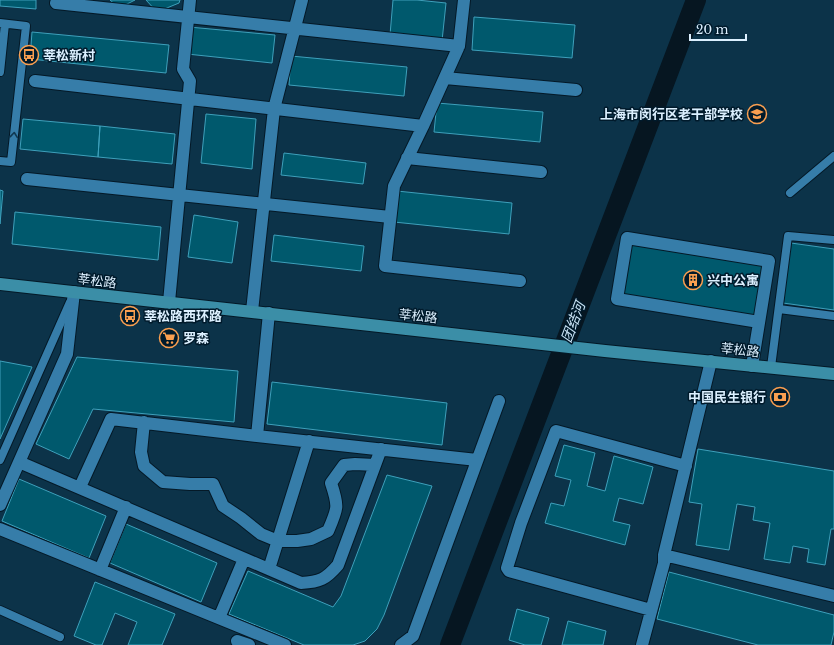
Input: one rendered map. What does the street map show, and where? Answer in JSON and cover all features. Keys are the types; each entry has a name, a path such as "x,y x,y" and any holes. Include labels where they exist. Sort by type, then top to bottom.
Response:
{"main road":[{"name":"莘松路","path":"0,284 605,351 834,374"}],"street":[{"path":"58,0 56,3 459,46"},
{"path":"170,302 190,81 183,69 190,0"},
{"path":"252,311 274,109 302,0"},
{"path":"464,0 459,46 394,186 385,266 520,281"},
{"path":"445,78 576,90"},
{"path":"34,81 423,126"},
{"path":"407,158 541,172"},
{"path":"27,179 390,217"},
{"path":"752,366 760,322 769,261 627,238 617,300 760,322"},
{"path":"0,505 67,354 74,292"},
{"path":"257,436 269,313"},
{"path":"642,645 664,563 664,555 711,361"},
{"path":"401,645 412,636 499,401"},
{"path":"80,487 111,418 257,436 478,460"},
{"path":"144,422 141,452 144,466 163,482 213,484 223,506 261,534 278,541 311,539 328,531 337,511 336,499 331,483 344,465 375,465"},
{"path":"651,610 508,571 507,568 521,523 556,431 686,466"},
{"path":"269,569 310,442"},
{"path":"19,462 302,583 316,582 328,576 338,565 381,449"},
{"path":"100,570 126,507"},
{"path":"0,529 285,645"},
{"path":"664,555 834,596"},
{"path":"219,618 244,559"}],"lane":[{"path":"0,72 3,24 26,26 11,162 0,161"},
{"path":"790,193 834,156"},
{"path":"771,368 788,236 834,240"},
{"path":"0,460 74,292"},
{"path":"779,309 834,316"},
{"path":"0,610 60,636"}],"building":[{"path":"0,0 36,0 36,9 0,6"},
{"path":"110,0 135,0 119,8"},
{"path":"146,0 180,0 179,3 157,12"},
{"path":"393,0 417,0 446,3 442,41 390,35"},
{"path":"474,17 575,25 572,58 472,50"},
{"path":"189,27 275,35 272,63 187,54"},
{"path":"32,32 169,45 166,73 30,59"},
{"path":"291,56 407,67 404,96 289,85"},
{"path":"437,103 543,112 540,142 434,132"},
{"path":"206,114 256,119 252,169 201,163"},
{"path":"23,119 100,126 98,157 20,149"},
{"path":"100,126 175,134 172,164 98,157"},
{"path":"284,153 366,163 363,184 281,175"},
{"path":"0,190 3,191 0,224"},
{"path":"397,191 512,203 509,234 394,222"},
{"path":"15,212 161,227 158,260 12,244"},
{"path":"194,215 238,222 232,263 188,257"},
{"path":"274,235 364,246 361,271 271,261"},
{"name":"兴中公寓","path":"627,238 769,261 759,322 617,299"},
{"path":"791,243 834,249 834,310 783,303"},
{"path":"77,357 238,371 234,422 93,409 69,459 36,444"},
{"path":"0,361 32,367 0,439"},
{"path":"272,382 447,403 442,445 267,424"},
{"path":"564,445 595,453 587,486 605,491 614,456 653,467 643,504 619,498 613,521 630,525 625,545 545,523 551,503 564,506 571,480 555,476"},
{"path":"698,449 834,471 834,529 831,529 825,565 807,562 809,549 793,546 790,563 764,559 770,523 753,520 755,507 737,504 729,550 696,545 702,504 689,502"},
{"path":"387,475 432,486 384,615 377,629 365,641 353,645 304,645 229,614 248,571 333,607 341,596"},
{"path":"19,479 106,516 89,558 2,521"},
{"path":"126,524 217,563 201,602 110,563"},
{"path":"669,572 834,615 834,632 831,645 758,645 657,619"},
{"path":"95,582 175,614 162,645 128,645 137,622 115,613 102,645 96,645 74,636"},
{"path":"517,609 549,618 541,645 525,645 509,640"},
{"path":"568,621 606,631 603,645 562,645"}],"waterway":[{"name":"团结河","path":"450,645 696,0"}],"place":[{"name":"莘松新村","path":"29,55"},
{"name":"上海市闵行区老干部学校","path":"757,114"},
{"name":"兴中公寓","path":"693,280"},
{"name":"莘松路西环路","path":"130,316"},
{"name":"罗森","path":"169,338"},
{"name":"中国民生银行","path":"780,397"}]}
